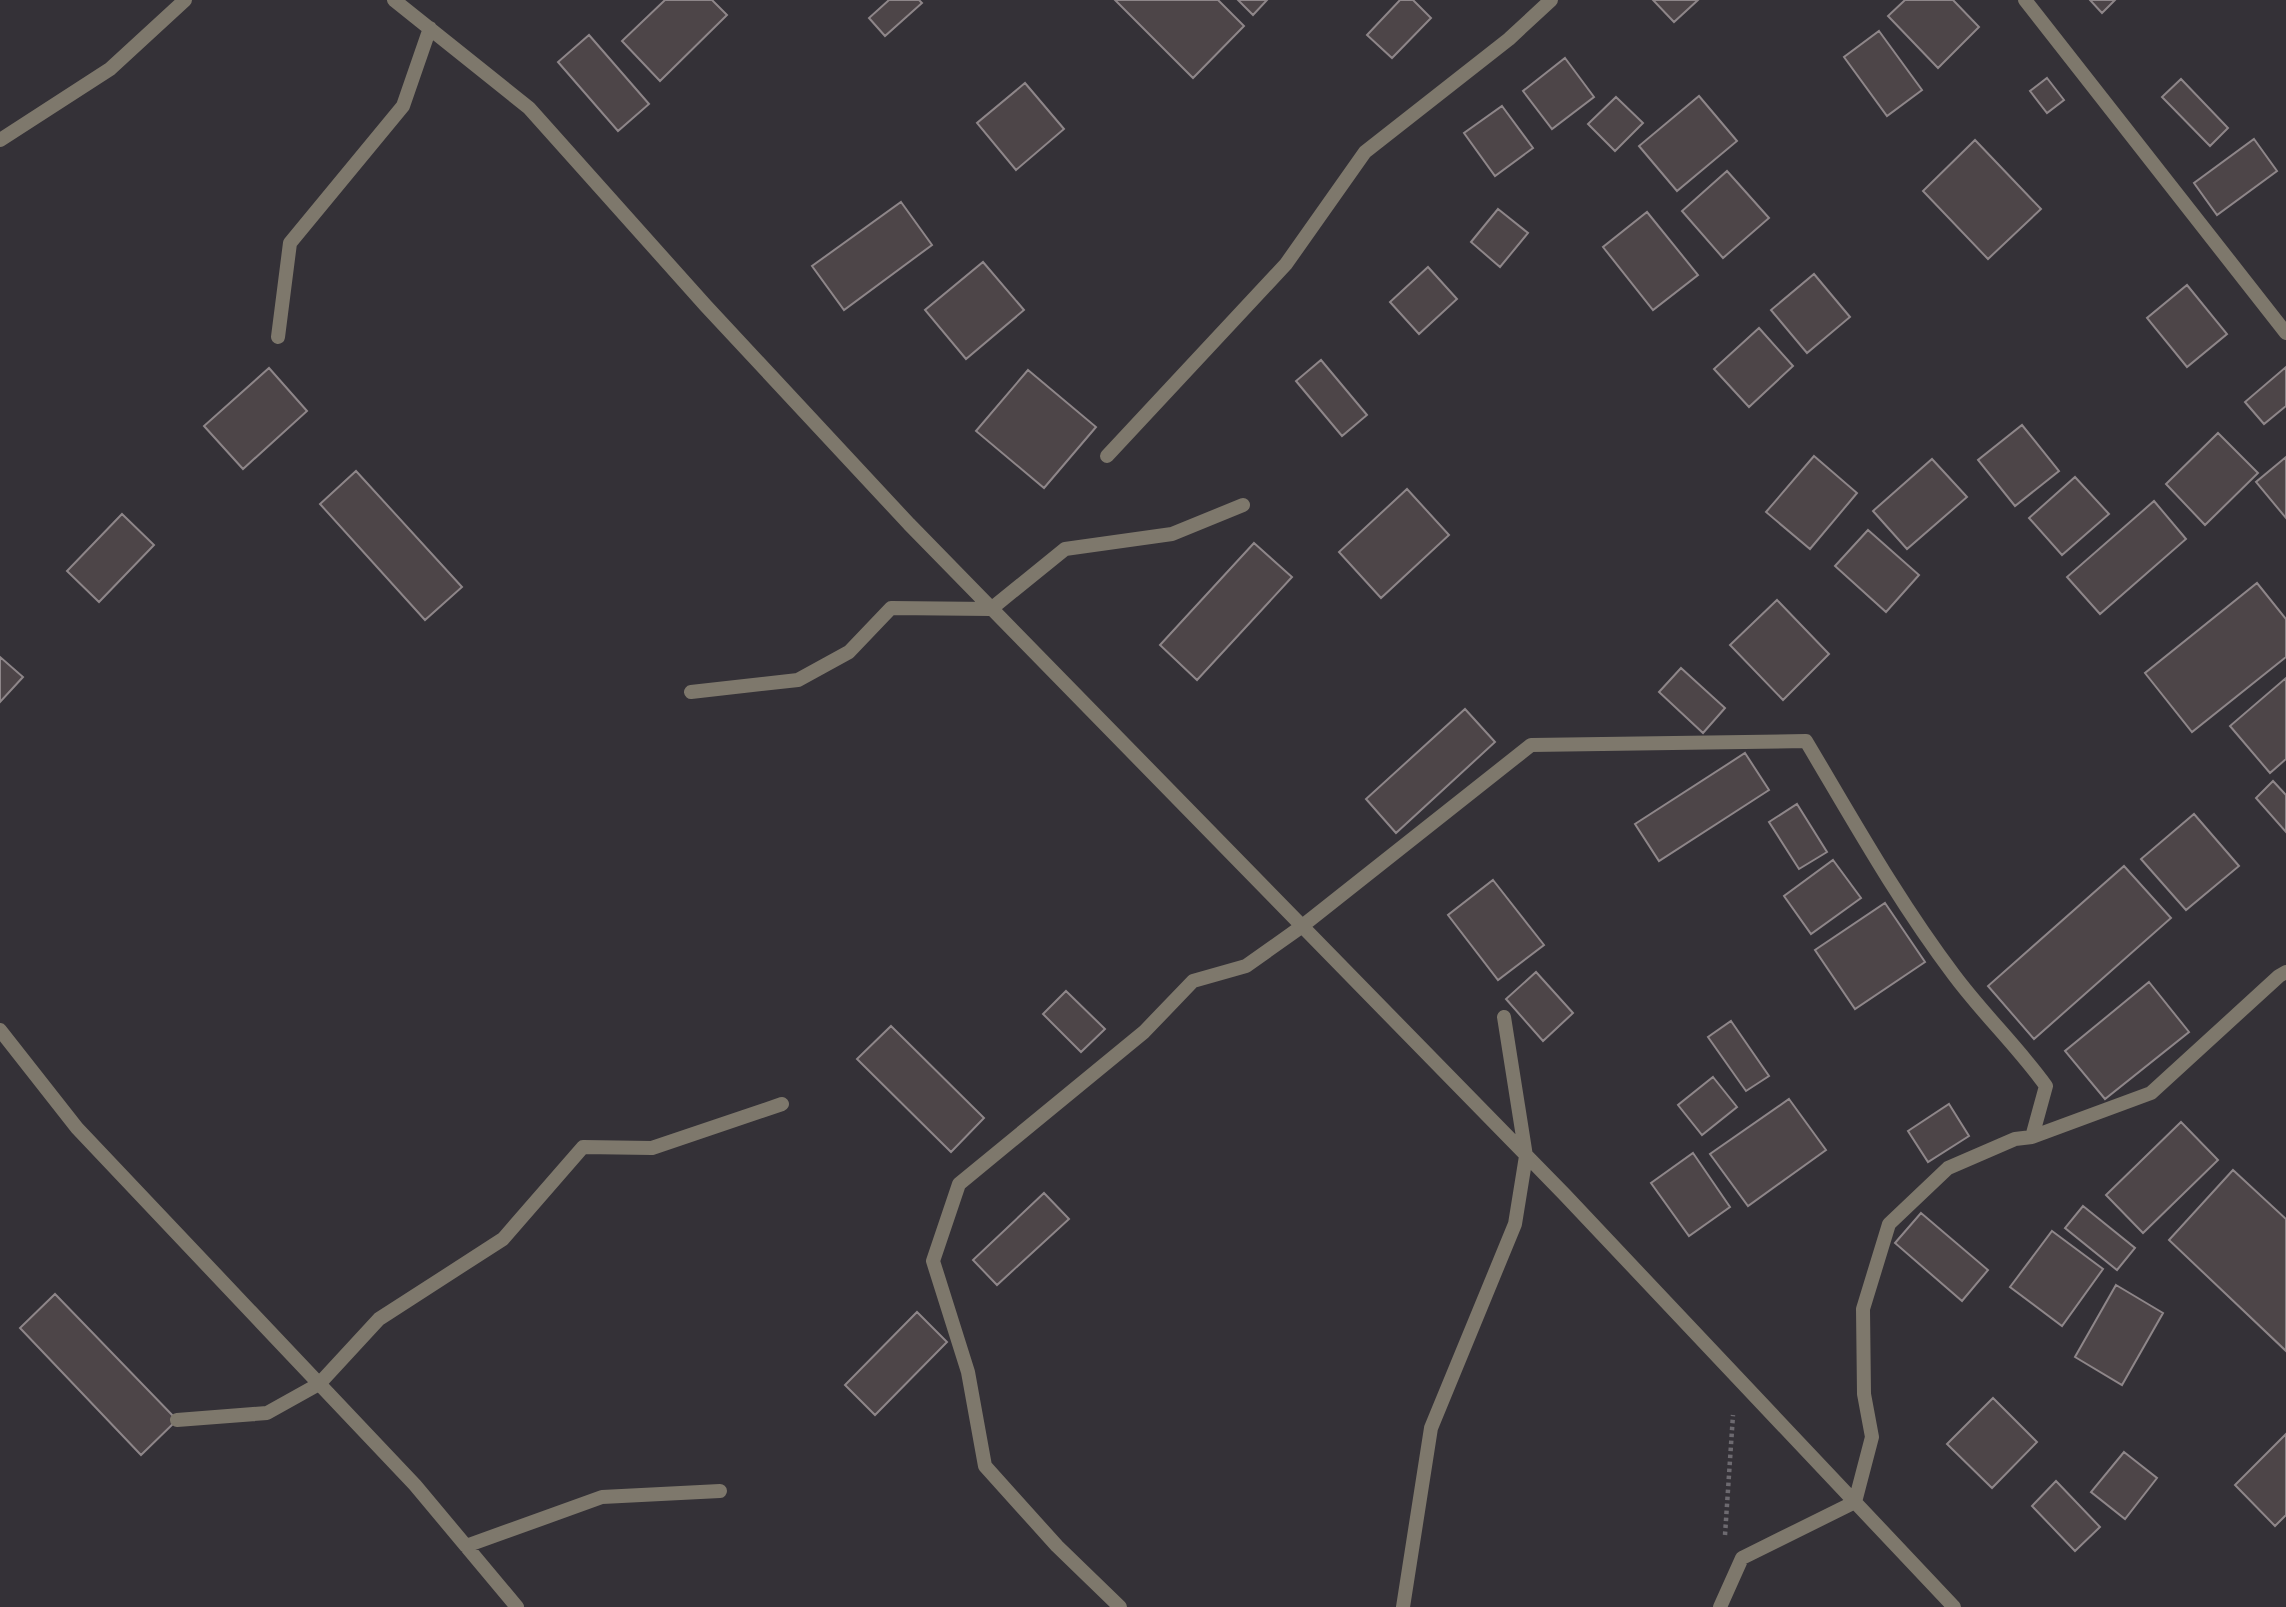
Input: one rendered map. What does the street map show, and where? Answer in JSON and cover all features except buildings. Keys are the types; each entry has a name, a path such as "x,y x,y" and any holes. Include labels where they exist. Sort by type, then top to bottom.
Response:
{"street":[{"path":"0,140 110,69 185,0"},
{"path":"394,0 529,108 706,306 909,524 1526,1156 1954,1607"},
{"path":"1107,456 1286,264 1365,152 1509,39 1550,0"},
{"path":"2025,0 2286,333"},
{"path":"278,337 290,243 404,106 430,28"},
{"path":"691,692 798,680 849,652 891,608 991,609 1065,549 1172,534 1243,505"},
{"path":"1120,1607 1058,1546 985,1466 968,1372 933,1261 960,1184 1144,1032 1193,981 1246,966 1301,927 1531,745 1806,741 1889,881 1955,976 2026,1058 2046,1086 2032,1137"},
{"path":"1856,1502 1872,1437 1864,1394 1863,1309 1889,1224 1948,1168 2015,1139 2032,1137 2151,1093 2286,972"},
{"path":"1403,1607 1432,1428 1515,1224 1526,1156 1504,1017"},
{"path":"0,1030 77,1128 415,1485 517,1607"},
{"path":"177,1420 267,1413 319,1384 379,1319 503,1239 583,1147 652,1148 782,1104"},
{"path":"467,1546 602,1497 720,1491"},
{"path":"1720,1607 1742,1558 1856,1502"}],"path":[{"path":"1724,1541 1736,1376"}]}
